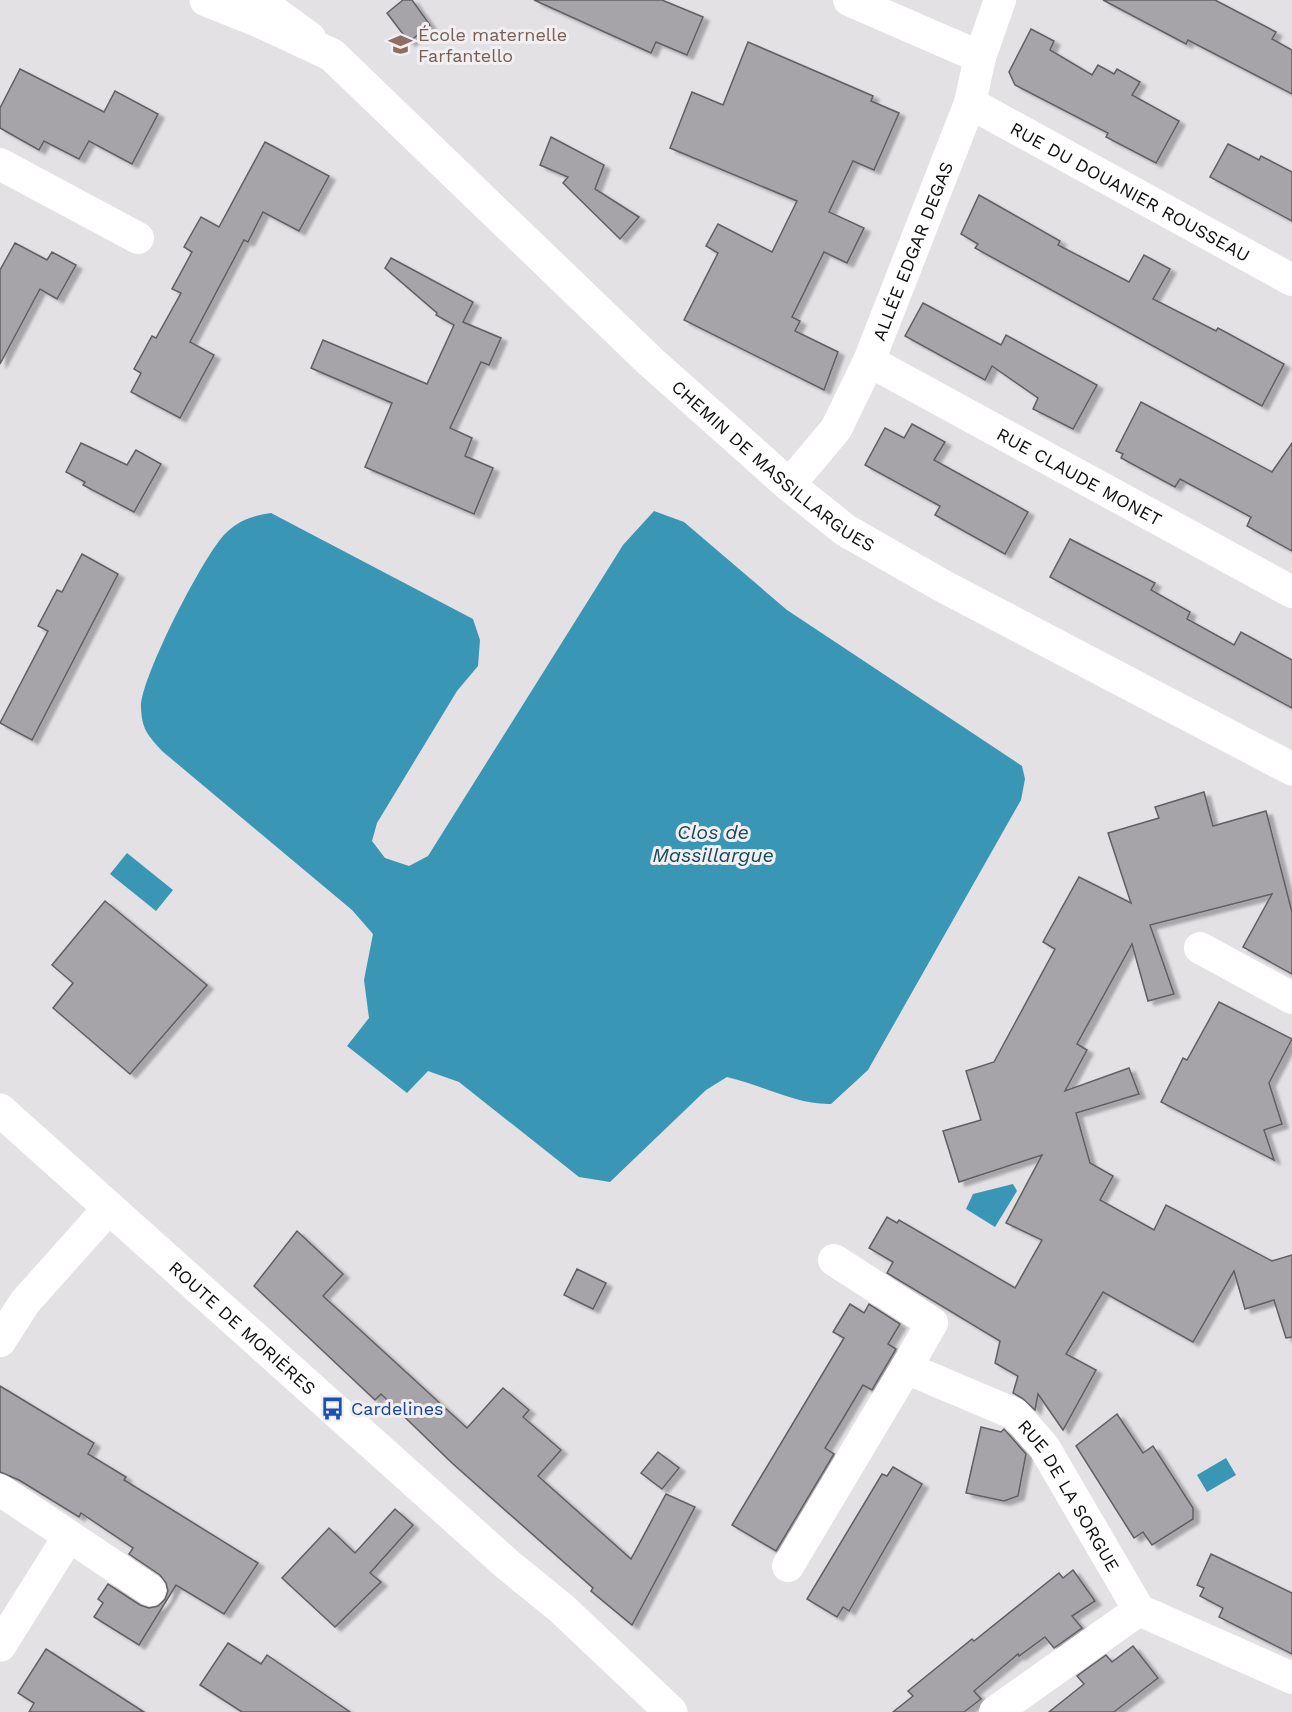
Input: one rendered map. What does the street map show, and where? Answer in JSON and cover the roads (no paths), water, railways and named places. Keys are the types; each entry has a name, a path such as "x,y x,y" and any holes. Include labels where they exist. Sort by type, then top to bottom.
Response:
{"street":[{"name":"CHEMIN DE MASSILLARGUES","path":"206,0 259,21 332,55"},
{"name":"CHEMIN DE MASSILLARGUES","path":"258,0 278,12 332,55 651,362 789,485 845,530 941,585 1292,769"},
{"path":"849,0 980,57"},
{"name":"ALLÉE EDGAR DEGAS","path":"789,485 836,429 868,361 970,103 980,57 1000,0"},
{"name":"RUE DU DOUANIER ROUSSEAU","path":"970,103 1292,280"},
{"path":"0,164 138,238"},
{"name":"RUE CLAUDE MONET","path":"868,361 1292,592"},
{"path":"1200,948 1292,998"},
{"name":"ROUTE DE MORIÈRES","path":"0,1110 508,1565 561,1608 671,1712"},
{"path":"0,1341 25,1302 109,1208"},
{"path":"788,1566 933,1323 834,1260"},
{"name":"RUE DE LA SORGUE","path":"906,1368 1015,1414 1044,1447 1139,1610"},
{"path":"0,1490 150,1590"},
{"path":"0,1646 69,1536"},
{"path":"995,1712 1139,1610 1292,1678"}],"water":[{"name":"Clos de Massillargue","path":"654,511 684,522 787,610 1022,766 1025,779 1021,800 868,1070 831,1104 792,1098 727,1077 706,1090 610,1182 579,1177 459,1082 428,1071 407,1093 347,1046 369,1018 364,980 373,934 352,910 162,751 147,732 141,708 150,672 161,646 189,590 216,545 232,528 258,515 271,513 473,619 480,640 478,666 457,691 377,823 372,841 385,858 409,866 428,856 623,545"},
{"path":"127,853 173,890 156,911 110,874"},
{"path":"1013,1184 1017,1191 995,1227 966,1209 973,1194"},
{"path":"1226,1458 1236,1475 1207,1492 1197,1475"}],"place":[{"name":"École maternelle Farfantello","path":"400,44"},
{"name":"Cardelines","path":"333,1408"}]}
